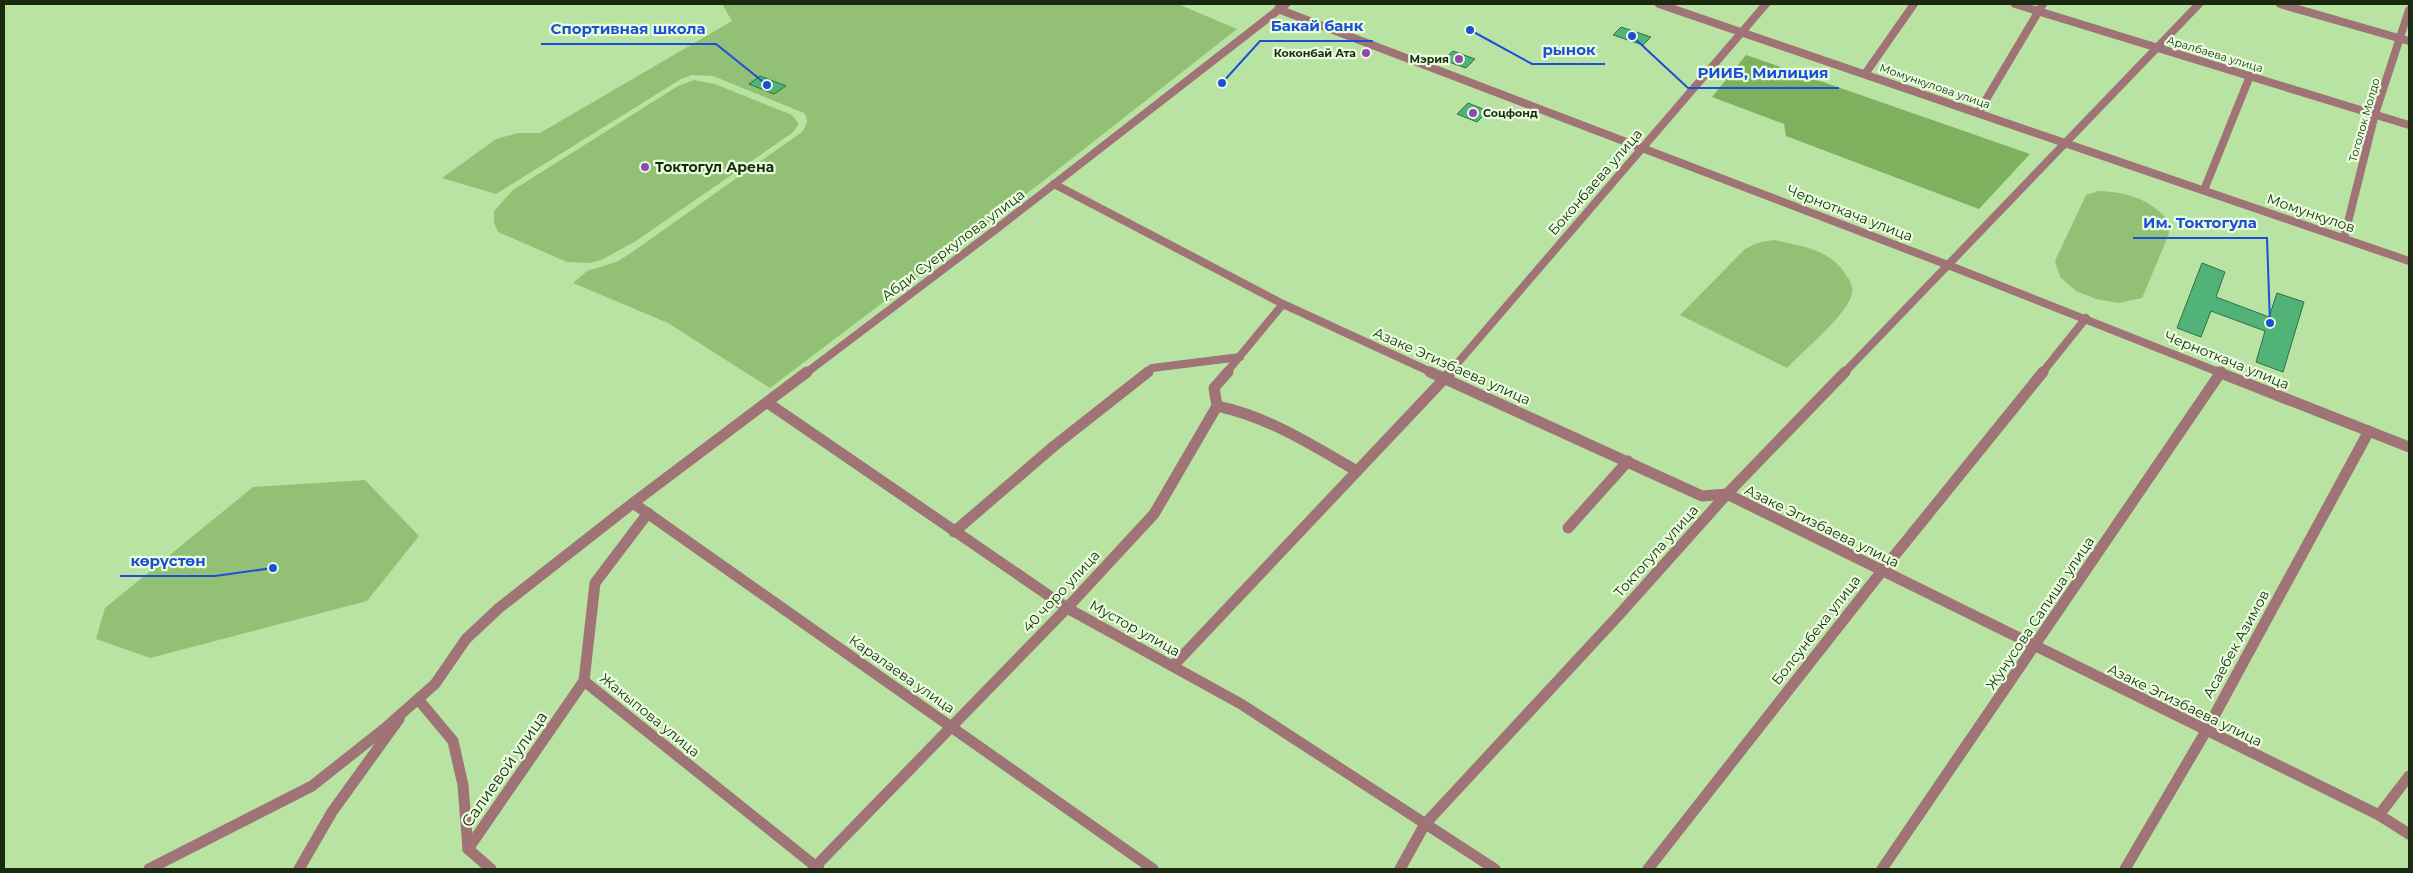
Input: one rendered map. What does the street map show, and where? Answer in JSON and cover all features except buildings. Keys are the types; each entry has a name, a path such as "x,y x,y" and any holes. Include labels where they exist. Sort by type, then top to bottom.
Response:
{"street":[{"name":"Момункулова улица","path":"1659,4 2204,190"},
{"name":"Боконбаева улица","path":"1173,666 1445,378 1766,4"},
{"path":"1865,74 1914,4"},
{"name":"Аралбаева улица","path":"2015,4 2041,7 2157,47 2409,125"},
{"name":"Токтогула улица","path":"1400,869 1425,824 1618,616 1727,494 2198,4"},
{"path":"2280,4 2409,41"},
{"name":"Черноткача улица","path":"1282,7 1642,148 2086,318 2409,447"},
{"name":"Абди Суеркулова улица","path":"407,708 435,684 466,639 499,608 633,503 768,403 1282,7"},
{"path":"1978,113 2041,7"},
{"name":"Тоголок Молдо","path":"2344,238 2375,114 2409,10"},
{"path":"2204,190 2250,76"},
{"name":"Азаке Эгизбаева улица","path":"1054,184 1283,304 1702,496 1727,494 2379,815 2409,834"},
{"name":"Момункулов","path":"2204,190 2409,261"},
{"name":"40 чоро улица","path":"816,868 1067,608 1154,514 1217,406 1214,388 1283,304"},
{"name":"Болсунбека улица","path":"1648,869 1882,571 2086,318"},
{"path":"954,532 1054,446 1152,368 1240,356"},
{"name":"Жунусова Сапиша улица","path":"1882,869 2221,372"},
{"name":"Мустор улица","path":"768,403 1067,608 1241,704 1495,869"},
{"path":"1217,406 1233,408 1269,423 1358,471"},
{"name":"Асаебек Азимов","path":"2125,869 2206,730 2370,431"},
{"path":"1568,528 1628,461"},
{"name":"Каралаева улица","path":"633,503 1153,869"},
{"name":"Жакыпова улица","path":"648,513 595,583 584,681 816,868"},
{"name":"Салиевой улица","path":"491,869 468,850 584,681"},
{"path":"418,699 454,741 463,785 468,850"},
{"path":"149,869 312,786 407,708"},
{"path":"299,869 332,812 407,708"},
{"path":"2379,815 2409,776"}],"green space":[{"path":"722,4 1178,4 1237,29 1042,182 770,388 668,323 573,283 587,271 616,262 628,255 802,132 807,123 804,113 713,76 692,75 681,79 496,194 442,178 496,139 518,133 540,133 732,21"},
{"path":"1746,55 2030,154 1979,209 1786,136 1784,124 1712,97"},
{"name":"Токтогул Арена","path":"694,80 715,84 792,115 799,124 792,133 636,241 601,260 590,263 567,262 498,232 494,223 494,211 513,190 678,86"},
{"path":"2099,191 2119,193 2137,198 2153,207 2168,220 2169,234 2142,298 2119,303 2096,299 2076,291 2060,277 2055,261 2086,195"},
{"path":"1773,240 1794,244 1824,254 1840,267 1852,288 1851,297 1841,314 1787,368 1680,315 1745,249 1757,243"},
{"path":"365,480 419,536 367,601 150,658 96,639 105,608 253,487"}],"place":[{"name":"рынок","path":"1470,30"},
{"name":"РИИБ, Милиция","path":"1632,36"},
{"name":"Коконбай Ата","path":"1366,53"},
{"name":"Мэрия","path":"1459,59"},
{"name":"Бакай банк","path":"1222,83"},
{"name":"Спортивная школа","path":"767,85"},
{"name":"Соцфонд","path":"1473,113"},
{"name":"Токтогул Арена","path":"645,167"},
{"name":"Им. Токтогула","path":"2270,323"},
{"name":"көрүстөн","path":"273,568"}]}
